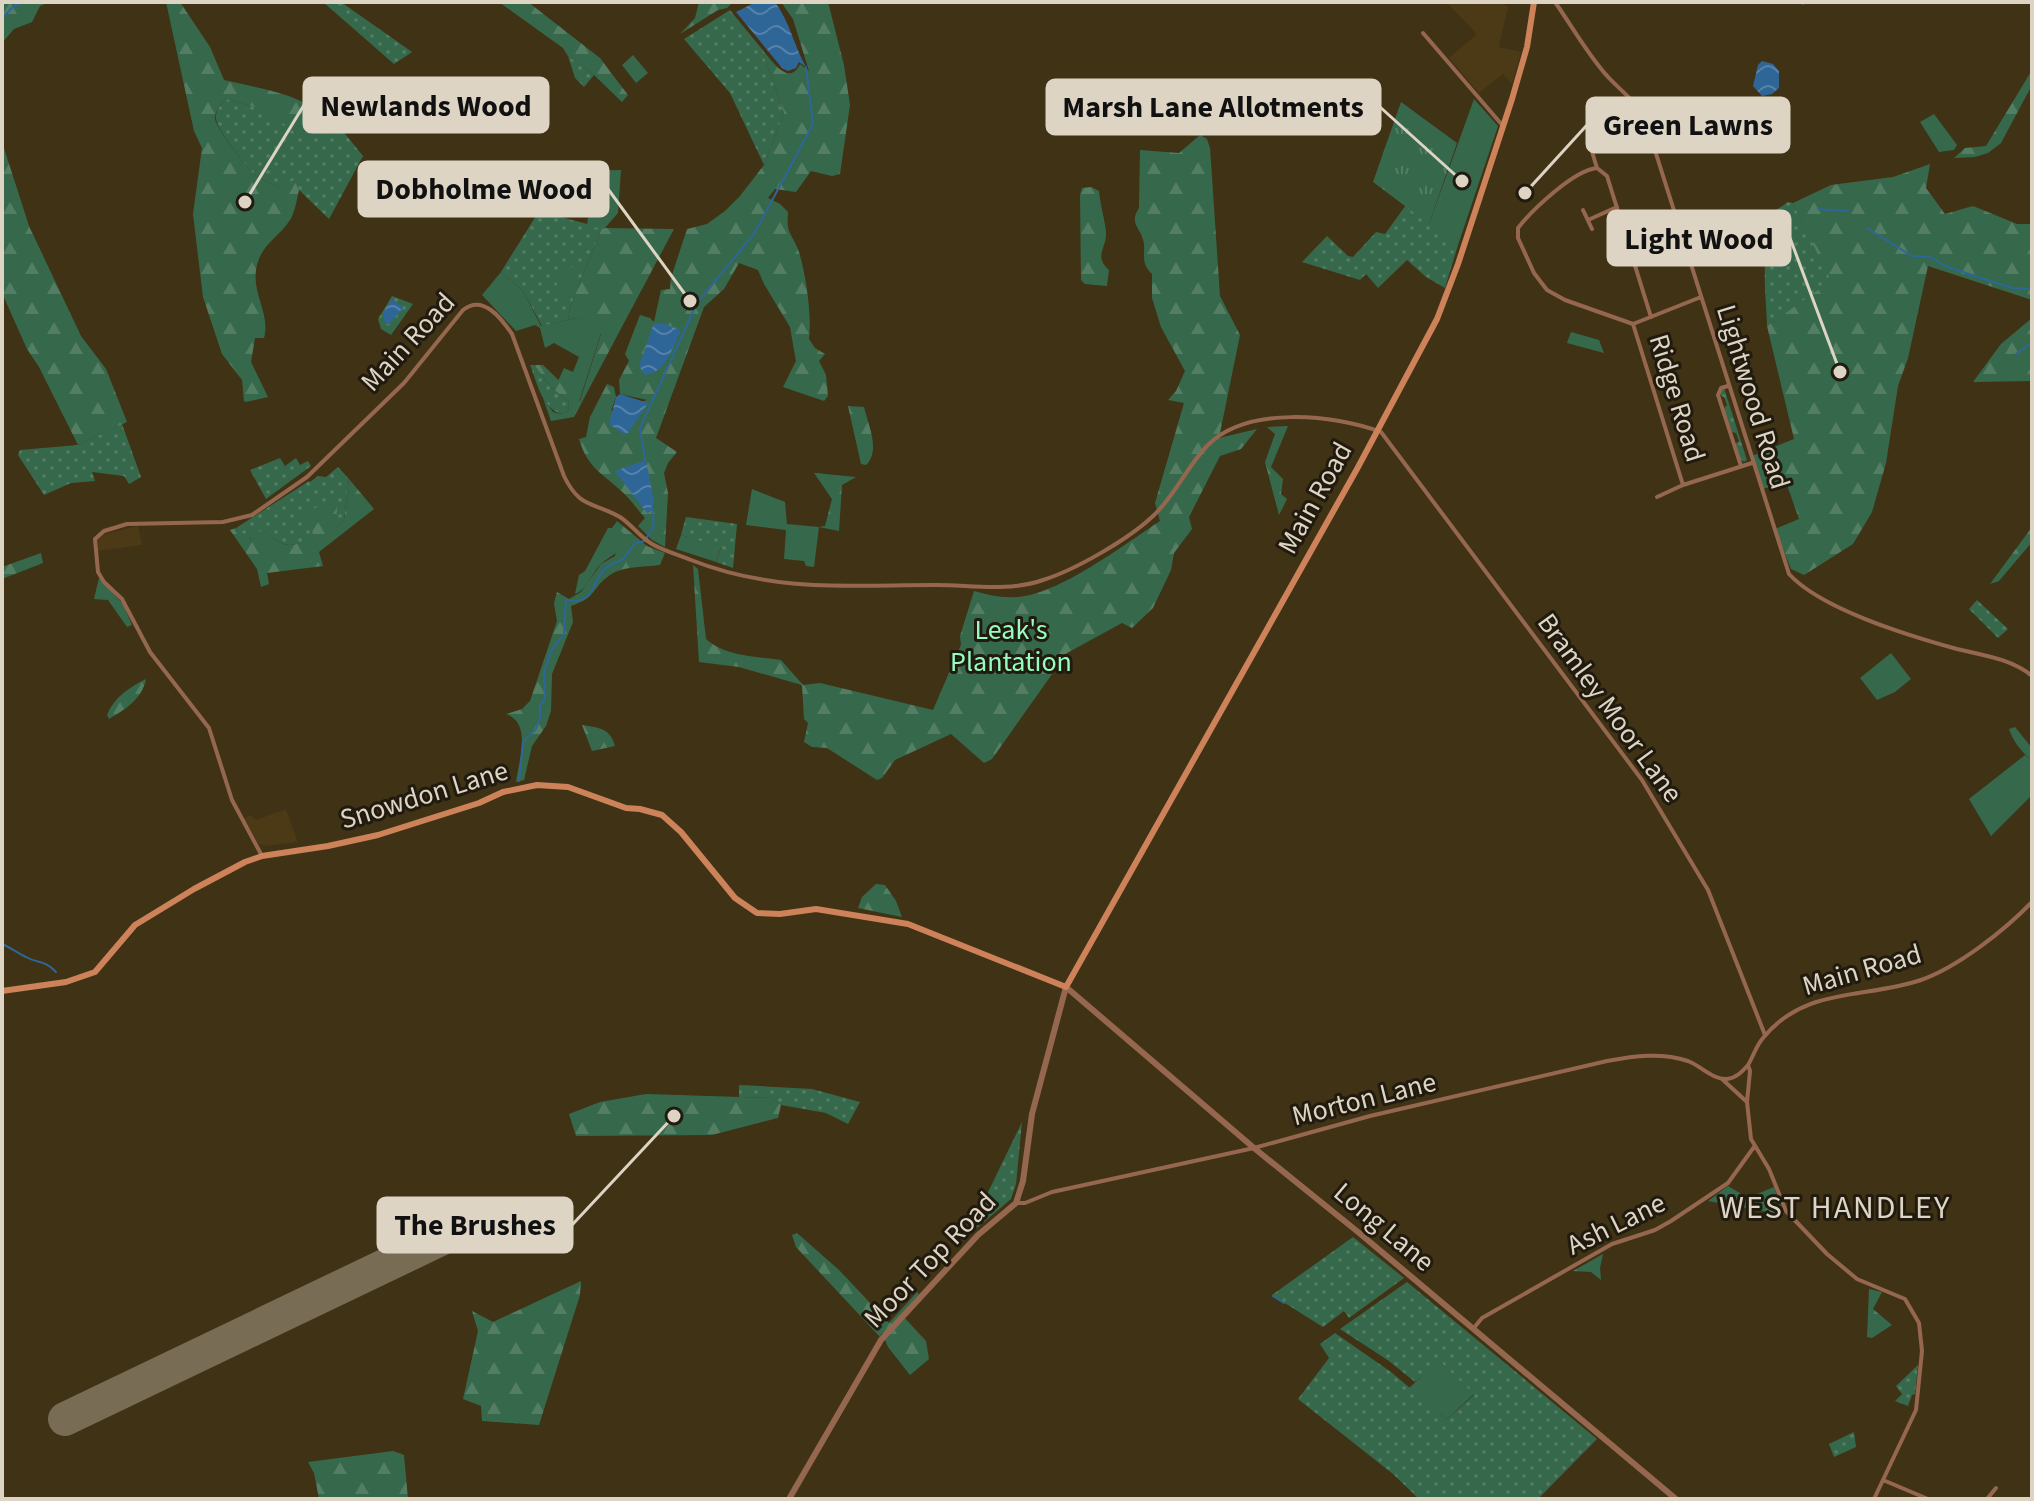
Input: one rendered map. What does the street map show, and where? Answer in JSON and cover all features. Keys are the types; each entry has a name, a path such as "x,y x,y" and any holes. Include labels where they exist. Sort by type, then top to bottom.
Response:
{"main road":[{"name":"Main Road","path":"1066,987 1377,431 1446,300 1527,47 1534,2"},
{"name":"Snowdon Lane","path":"2,991 66,982 95,972 135,925 219,875 262,856 378,835 522,787 568,787 626,808 662,815 681,832 735,898 757,913 780,914 816,909 908,924 1066,987"}],"street":[{"name":"Lightwood Road","path":"1555,2 1604,73 1643,114 1785,566 1796,583 1820,598 1881,624 2007,662 2032,676"},
{"path":"1423,33 1503,126"},
{"path":"1589,142 1595,149 1597,168 1607,176 1651,317"},
{"path":"1597,168 1583,171 1520,225 1517,233 1537,279 1553,294 1633,324 1701,297"},
{"path":"1588,220 1617,207"},
{"path":"1583,210 1592,229"},
{"name":"Main Road","path":"262,856 232,800 209,728 150,652 122,599 104,582 98,572 95,539 104,531 127,524 223,522 252,515 307,477 404,383 463,310 476,303 487,308 512,334 564,476 575,496 618,516 646,539 726,573 782,584 1017,587 1045,580 1098,553 1142,524 1166,502 1207,446 1223,432 1262,420 1301,418 1336,421 1377,431"},
{"name":"Ridge Road","path":"1633,324 1683,485"},
{"path":"1728,386 1721,388 1718,395 1741,466"},
{"name":"Bramley Moor Lane","path":"1377,431 1387,439 1642,780 1708,890 1765,1035"},
{"path":"1657,497 1683,485 1752,463"},
{"name":"Main Road","path":"1874,1499 1916,1410 1922,1351 1919,1323 1905,1299 1857,1279 1791,1217 1751,1139 1747,1102 1748,1065 1765,1035 1788,1016 1819,1000 1844,993 1905,985 1925,979 1982,944 2032,902"},
{"name":"Long Lane","path":"1066,987 1254,1148 1676,1499"},
{"name":"Moor Top Road","path":"789,1499 881,1340 978,1235 1016,1203 1023,1181 1032,1114 1066,987"},
{"name":"Morton Lane","path":"1016,1203 1025,1203 1052,1192 1254,1148 1370,1116 1637,1056 1676,1057 1692,1063 1720,1078 1747,1102"},
{"path":"1720,1078 1735,1077 1748,1065"},
{"name":"Ash Lane","path":"1473,1329 1482,1318 1612,1244 1655,1230 1671,1221 1728,1183 1754,1147"},
{"name":"Ash Lane","path":"1462,1320 1482,1318"},
{"path":"1883,1480 1928,1499"},
{"path":"1987,1499 1996,1488"}],"shaded area":[{"path":"1446,2 1498,2 1508,7 1499,47 1521,52 1512,84 1503,74 1479,93 1449,58 1477,34"},
{"path":"138,526 142,545 98,551 98,539 102,535"},
{"path":"286,809 298,842 259,844 244,818 250,815 256,820"}],"green space":[{"path":"2,2 50,2 40,6 32,22 14,29 2,43"},
{"path":"166,2 180,2 210,47 224,80 287,95 321,113 319,116 304,114 303,133 295,132 267,111 228,99 215,116 227,140 256,176 278,188 294,180 299,190 290,220 267,246 257,265 256,285 265,329 264,338 255,338 251,362 268,397 244,401 242,380 222,354 203,297 193,214 202,148 194,131"},
{"path":"323,2 341,2 412,52 394,64"},
{"path":"499,2 528,2 600,58 628,95 622,102 568,56 563,48"},
{"path":"699,2 733,2 680,34 695,18"},
{"path":"781,2 828,2 844,65 850,105 840,174 832,176 811,171 796,192 775,189 768,198 788,212 789,230 799,252 806,284 809,339 815,348 825,354 819,361 826,375 828,396 824,401 783,387 796,361 790,327 758,270 739,263 724,289 704,307 656,438 677,452 664,473 668,493 665,547 652,540 638,526 645,518 590,462 579,439 586,437 590,417 607,384 614,387 616,397 611,411 647,400 620,394 619,380 629,361 625,354 640,315 654,322 661,290 670,289 687,229 707,224 725,211 764,165 784,113 761,48 785,72 796,71 800,64 809,71 793,19"},
{"path":"730,10 761,48 784,113 764,165 730,93 684,39"},
{"path":"633,55 648,73 636,83 622,65"},
{"path":"568,56 594,75 584,87 575,78"},
{"path":"2032,70 2032,85 2001,143 1988,153 1954,158 1965,148 1986,146"},
{"path":"228,99 268,111 295,132 303,132 304,114 319,116 321,113 342,130 363,156 329,219 299,190 294,181 278,188 256,176 247,166 217,124 216,113"},
{"path":"1474,99 1498,126 1458,245 1429,224"},
{"path":"1401,102 1457,143 1429,224 1373,182"},
{"path":"1934,114 1957,145 1954,150 1939,152 1920,122"},
{"name":"Leak's Plantation","path":"1200,135 1207,139 1210,148 1220,296 1240,335 1219,438 1257,429 1241,449 1220,456 1189,517 1192,529 1174,553 1171,570 1153,608 1132,628 1122,623 1067,653 992,759 984,763 951,734 895,760 877,780 827,748 812,747 804,742 808,723 804,719 802,685 739,667 699,662 693,565 698,569 706,639 714,645 741,655 781,660 803,685 820,683 933,710 961,645 960,636 974,591 1017,597 1052,588 1091,567 1160,521 1155,503 1184,403 1168,400 1185,371 1161,327 1152,298 1152,274 1145,263 1143,239 1135,222 1139,208 1140,150 1179,153"},
{"path":"2,142 29,226 81,336 106,369 127,422 78,445 27,349 2,293"},
{"path":"1930,164 1926,188 1945,214 1973,206 2017,224 2032,224 2032,300 1928,266 1908,358 1898,386 1886,463 1872,512 1853,544 1804,575 1791,569 1775,529 1799,519 1786,482 1762,489 1752,456 1794,439 1767,326 1831,281 1793,203 1831,185 1893,177"},
{"path":"621,170 618,213 604,229 587,226 591,187 588,171"},
{"path":"1091,187 1099,191 1105,228 1106,238 1101,256 1109,270 1107,286 1085,284 1081,280 1080,195 1082,188"},
{"path":"1788,202 1793,203 1832,281 1767,326 1765,264 1773,234 1761,220"},
{"path":"1406,205 1458,245 1445,288 1426,277 1407,260 1378,288 1366,274 1360,280 1302,262 1327,236 1353,257 1376,232 1385,234"},
{"path":"539,211 602,228 570,307 568,320 542,326 523,291 501,272"},
{"path":"602,228 674,229 574,417 551,421 543,398 553,412 561,414 568,411 569,402 552,388 534,365 543,365 580,401 601,334 577,318 568,320 570,307"},
{"path":"565,264 580,270 568,298 554,292"},
{"path":"501,272 523,291 541,326 577,318 601,333 579,402 558,381 564,368 573,372 579,357 554,343 545,348 540,328 535,325 516,331 482,295"},
{"path":"392,296 413,304 391,335 381,329 378,319"},
{"path":"2032,318 2032,381 1973,382 2001,344"},
{"path":"1571,332 1599,340 1604,353 1567,343"},
{"path":"530,365 534,365 552,388 569,402 568,411 562,414 550,407 541,394"},
{"path":"1724,388 1747,460 1744,462 1740,459 1735,444 1739,441 1736,433 1732,432 1724,408 1727,405 1720,392"},
{"path":"848,406 864,407 873,445 866,465 861,464"},
{"path":"122,424 141,477 129,484 124,476 92,472 95,481 71,483 44,495 18,455 20,450 78,445"},
{"path":"1288,426 1271,467 1283,479 1281,494 1287,499 1279,515 1265,462 1275,434 1267,427"},
{"path":"280,458 285,466 296,458 300,465 308,461 311,466 266,499 250,470"},
{"path":"338,467 349,479 344,520 335,528 337,491 317,538 289,545 278,542 265,531 248,539 236,528 309,481 318,476 326,477"},
{"path":"814,473 856,477 842,485 839,531 819,527 825,526 832,499"},
{"path":"349,479 374,509 319,552 323,566 267,573 269,584 261,587 257,569 230,530 236,528 251,539 251,532 265,531 278,542 289,545 316,538 302,518 338,491 336,527 344,520"},
{"path":"752,489 785,502 787,524 819,527 814,567 806,566 804,561 784,559 786,530 746,525"},
{"path":"686,517 737,524 733,568 716,562 721,548 681,535"},
{"path":"617,521 647,546 665,553 660,565 615,572 590,596 571,606 573,622 552,674 551,711 546,726 532,746 524,780 516,782 521,734 519,725 506,714 522,709 530,701 557,621 554,603 557,592 569,599 581,592 601,564 615,556 618,528 612,528"},
{"path":"2032,527 2032,542 1999,581 1990,584"},
{"path":"608,528 618,528 627,537 625,542 575,594 579,575 585,571"},
{"path":"681,535 721,547 716,562 676,549"},
{"path":"41,553 43,563 2,579 2,567"},
{"path":"99,578 123,604 132,625 127,627 108,600 94,599"},
{"path":"1977,600 2008,629 1998,638 1969,609"},
{"path":"1891,653 1911,679 1895,692 1877,700 1860,678"},
{"path":"146,679 137,698 109,719 107,715 118,698"},
{"path":"582,725 607,732 615,746 592,751"},
{"path":"2015,727 2032,748 2032,760 2013,738 2009,729"},
{"path":"2025,755 2032,760 2032,795 1991,836 1969,799"},
{"path":"876,884 885,885 902,917 858,908 862,897"},
{"path":"739,1085 812,1089 860,1102 848,1124 826,1113 781,1105 772,1098 739,1097"},
{"path":"646,1094 772,1098 781,1105 778,1118 712,1135 576,1136 569,1114 600,1102"},
{"path":"1022,1122 1016,1184 1011,1199 977,1228 964,1217 973,1207 978,1213"},
{"path":"1728,1186 1748,1198 1774,1187 1784,1215 1708,1201"},
{"path":"797,1233 839,1270 889,1323 917,1292 919,1294 902,1315 926,1341 929,1359 910,1375 888,1347 882,1333 880,1337 796,1247 792,1235"},
{"path":"1353,1237 1404,1278 1349,1318 1344,1311 1323,1327 1272,1295"},
{"path":"1603,1254 1601,1280 1591,1272 1573,1271"},
{"path":"581,1281 580,1295 539,1425 482,1421 481,1406 463,1399 478,1331 472,1311 493,1322"},
{"path":"1407,1282 1597,1439 1538,1499 1419,1499 1393,1474 1298,1399 1329,1358 1320,1344 1335,1333 1391,1372 1447,1419 1474,1395 1440,1362 1415,1382 1340,1329"},
{"path":"1869,1289 1882,1292 1873,1309 1892,1325 1872,1338 1867,1337"},
{"path":"1439,1361 1474,1394 1447,1419 1409,1388"},
{"path":"1918,1365 1915,1394 1908,1406 1895,1401 1902,1394 1896,1386"},
{"path":"1854,1432 1856,1447 1834,1457 1829,1444"},
{"path":"393,1451 404,1455 408,1499 319,1499 314,1473 308,1462"}],"water":[{"path":"756,2 775,2 806,67 799,62 796,68 788,71 782,68 736,12"},
{"path":"1762,61 1773,64 1779,71 1779,88 1772,94 1762,96 1753,86 1758,65"},
{"path":"392,299 403,308 388,325 383,313"},
{"path":"654,323 679,329 680,333 662,365 652,374 645,375 639,366"},
{"path":"620,394 648,403 628,433 624,434 609,424 616,397"},
{"path":"646,460 654,502 647,513 615,471"}],"waterway":[{"path":"2,18 14,6 24,2"},
{"path":"645,461 640,428 697,303 754,234 813,124 806,67"},
{"path":"1818,209 1848,211"},
{"path":"1867,228 1912,256 1931,257 1945,266 1984,279 2013,288 2032,289"},
{"path":"2016,354 2032,342"},
{"path":"519,781 523,742 536,729 540,706 545,698 544,673 551,651 564,634 566,600 576,601 588,596 606,568 623,559 635,543 645,541 654,525 652,507"},
{"path":"2,944 48,965 56,972"},
{"path":"1273,1296 1284,1303"}],"runway":[{"path":"65,1419 472,1224"}],"place":[{"name":"Marsh Lane Allotments","path":"1462,181"},
{"name":"Green Lawns","path":"1525,193"},
{"name":"Newlands Wood","path":"245,202"},
{"name":"Dobholme Wood","path":"690,301"},
{"name":"Light Wood","path":"1840,372"},
{"name":"The Brushes","path":"674,1116"}],"district":[{"name":"WEST HANDLEY","path":"1835,1208"}]}
